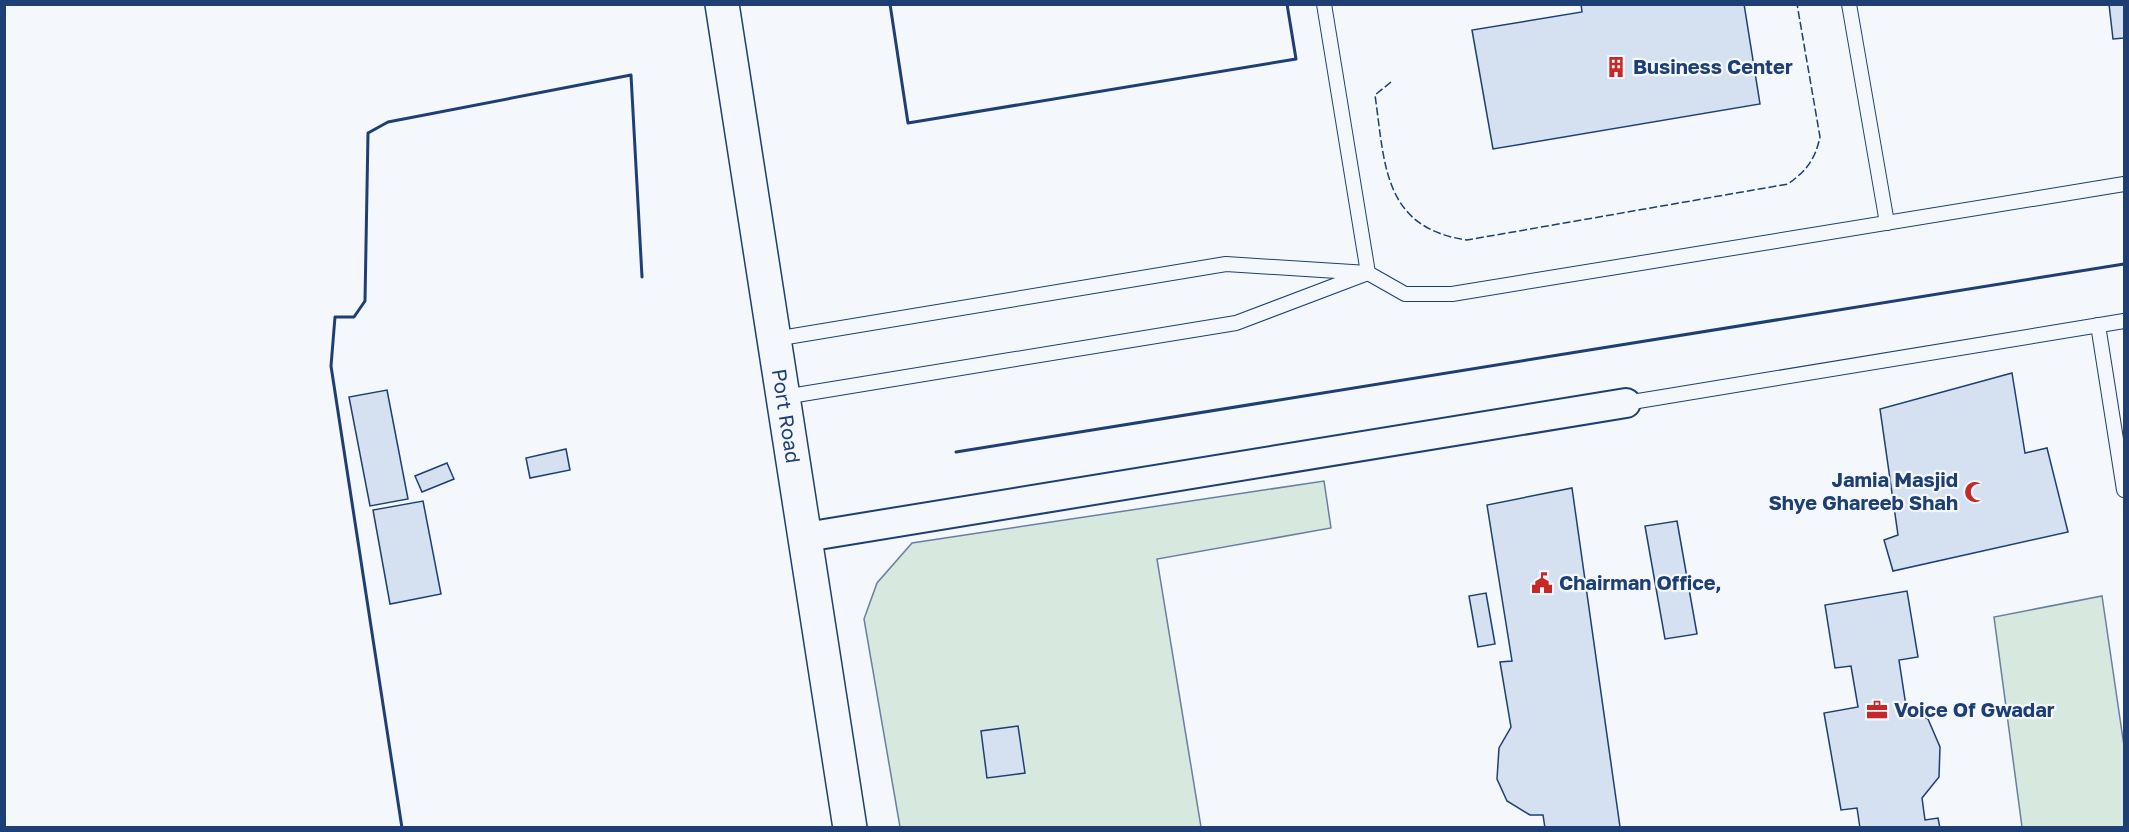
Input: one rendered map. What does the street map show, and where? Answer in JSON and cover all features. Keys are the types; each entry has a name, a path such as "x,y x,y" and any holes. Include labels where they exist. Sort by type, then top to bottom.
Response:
{"main road":[{"name":"Port Road","path":"722,4 850,828"}],"street":[{"path":"806,537 1626,403"}],"lane":[{"path":"1323,4 1368,273"},
{"path":"1849,4 1887,223"},
{"path":"775,339 1226,264 1368,273 1405,294 1452,294 2124,184"},
{"path":"784,397 1236,323 1368,273"},
{"path":"1626,403 2124,321"},
{"path":"2098,325 2124,490"}],"shaded area":[{"path":"1324,481 1331,528 1157,559 1201,827 900,827 864,619 877,583 912,543"},
{"path":"2102,596 2124,746 2124,827 2022,827 1994,617"}],"building":[{"name":"Business Center","path":"1581,4 1744,4 1760,104 1493,149 1472,30 1582,12"},
{"path":"2109,4 2124,4 2124,38 2113,39"},
{"name":"Jamia Masjid Shye Ghareeb Shah","path":"2012,373 2025,453 2047,448 2068,532 1893,571 1884,540 1898,535 1880,409"},
{"path":"387,390 408,499 370,506 349,397"},
{"path":"566,449 570,470 530,478 526,458"},
{"path":"447,463 454,479 422,492 415,476"},
{"name":"Chairman Office,","path":"1572,488 1620,827 1616,828 1545,828 1543,815 1530,815 1507,801 1497,779 1499,748 1511,727 1500,662 1512,661 1487,505"},
{"path":"423,501 441,594 390,604 373,510"},
{"path":"1677,521 1697,634 1665,639 1645,526"},
{"name":"Voice Of Gwadar","path":"1907,591 1918,657 1899,660 1906,706 1928,719 1940,747 1939,777 1922,798 1925,820 1938,818 1940,828 1860,828 1857,808 1841,810 1824,713 1858,707 1851,666 1835,668 1825,605"},
{"path":"1486,593 1495,644 1478,647 1469,596"},
{"path":"1018,726 1025,773 987,778 981,731"}],"fence":[{"path":"1391,82 1375,95 1386,168 1393,189 1404,207 1419,222 1439,233 1467,240 1788,184 1809,164 1820,137 1797,4"}],"wall":[{"path":"890,4 908,123 1296,59 1287,4"},
{"path":"402,828 331,366 335,317 354,317 365,301 368,133 388,122 631,75 642,277"},
{"path":"956,452 2124,264"}],"place":[{"name":"Business Center","path":"1616,67"},
{"name":"Jamia Masjid Shye Ghareeb Shah","path":"1975,492"},
{"name":"Chairman Office,","path":"1542,583"},
{"name":"Voice Of Gwadar","path":"1877,710"}]}
